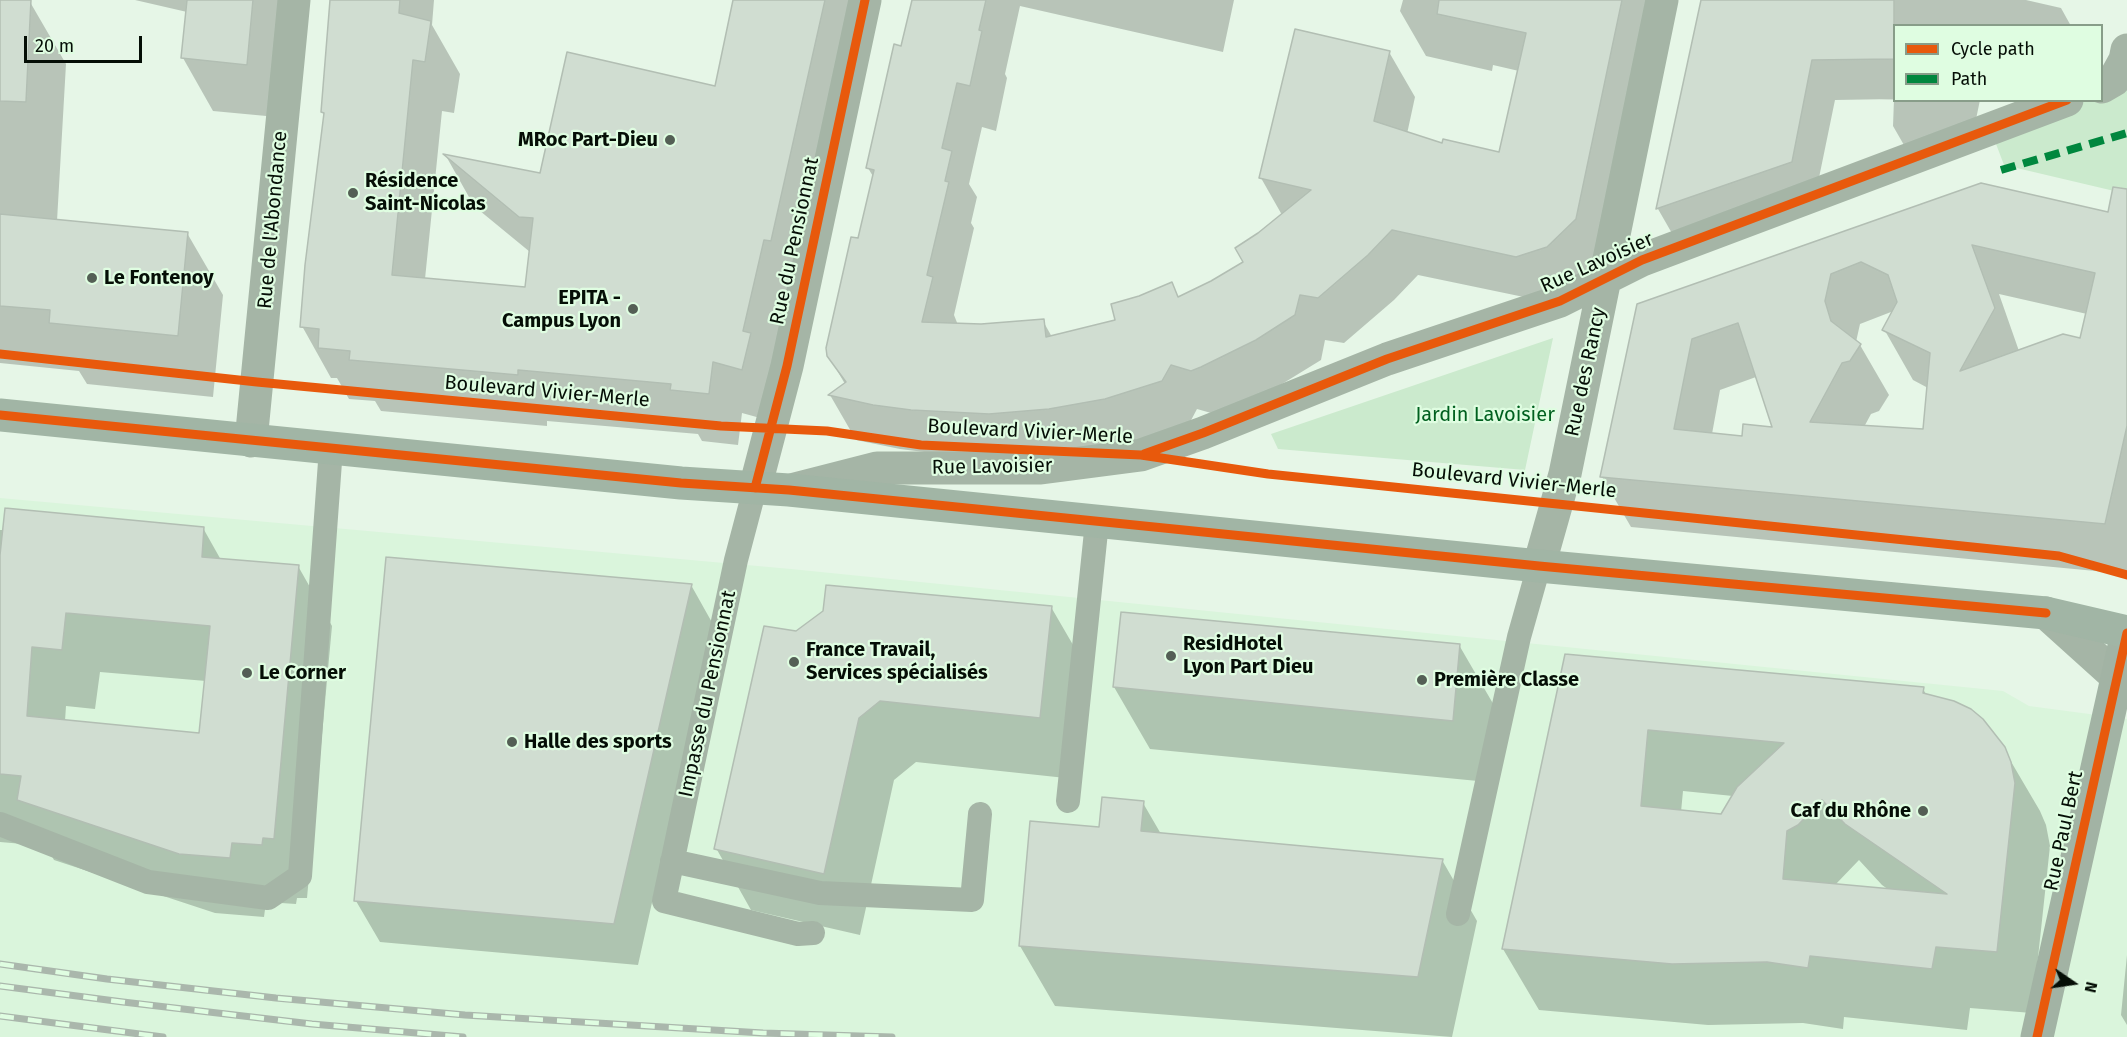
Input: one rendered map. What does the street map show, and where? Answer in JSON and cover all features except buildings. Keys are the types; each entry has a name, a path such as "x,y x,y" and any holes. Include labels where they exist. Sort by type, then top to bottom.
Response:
{"main road":[{"path":"0,415 681,483 789,490 1539,566 2046,613 2127,632"},
{"name":"Rue Paul Bert","path":"2037,1037 2122,677 2127,632"}],"street":[{"name":"Rue de l'Abondance","path":"251,441 294,0"},
{"name":"Rue du Pensionnat","path":"755,488 772,428 865,0"},
{"name":"Rue des Rancy","path":"1539,566 1565,474 1662,0"},
{"path":"2108,83 2125,60 2127,50"},
{"name":"Rue Lavoisier","path":"789,490 877,468 1041,468 1141,455 1203,433 1387,359 1560,301 1642,260 2062,102"},
{"path":"2046,613 2122,677"}],"lane":[{"path":"0,824 148,882 268,898 300,876 331,448"},
{"name":"Impasse du Pensionnat","path":"755,488 736,560 664,901 798,934 813,933"},
{"path":"1068,801 1097,522"},
{"path":"1458,914 1519,638 1539,566"},
{"path":"672,861 820,893 972,900 980,814"}],"shaded area":[{"path":"0,498 791,569 2003,691 2029,706 2127,719 2127,1037 0,1037"}],"green space":[{"path":"2127,75 2127,194 2004,165 1993,136 2080,102 2103,102 2103,99"},
{"name":"Jardin Lavoisier","path":"1553,338 1525,470 1278,449 1271,434"}],"railway":[{"path":"0,964 107,979 276,998 465,1015 763,1033 892,1037"},
{"path":"0,986 312,1024 463,1037"},
{"path":"0,1016 163,1037"}],"marked path":[{"path":"2001,170 2127,133"}],"cycle path":[{"path":"755,488 787,366 865,0"},
{"path":"1144,454 1203,433 1387,359 1560,301 1642,260 2062,102"},
{"name":"Boulevard Vivier-Merle","path":"0,354 257,382 721,426 827,431 921,445 1141,455 1268,474 2059,556 2127,575"},
{"path":"0,415 681,483 789,490 1539,566 2046,613"},
{"path":"2037,1037 2127,633"}],"place":[{"name":"MRoc Part-Dieu","path":"670,140"},
{"name":"Résidence Saint-Nicolas","path":"353,193"},
{"name":"Le Fontenoy","path":"92,278"},
{"name":"EPITA - Campus Lyon","path":"633,309"},
{"name":"ResidHotel Lyon Part Dieu","path":"1171,656"},
{"name":"France Travail, Services spécialisés","path":"794,662"},
{"name":"Le Corner","path":"247,673"},
{"name":"Première Classe","path":"1422,680"},
{"name":"Halle des sports","path":"512,742"},
{"name":"Caf du Rhône","path":"1923,811"}]}
